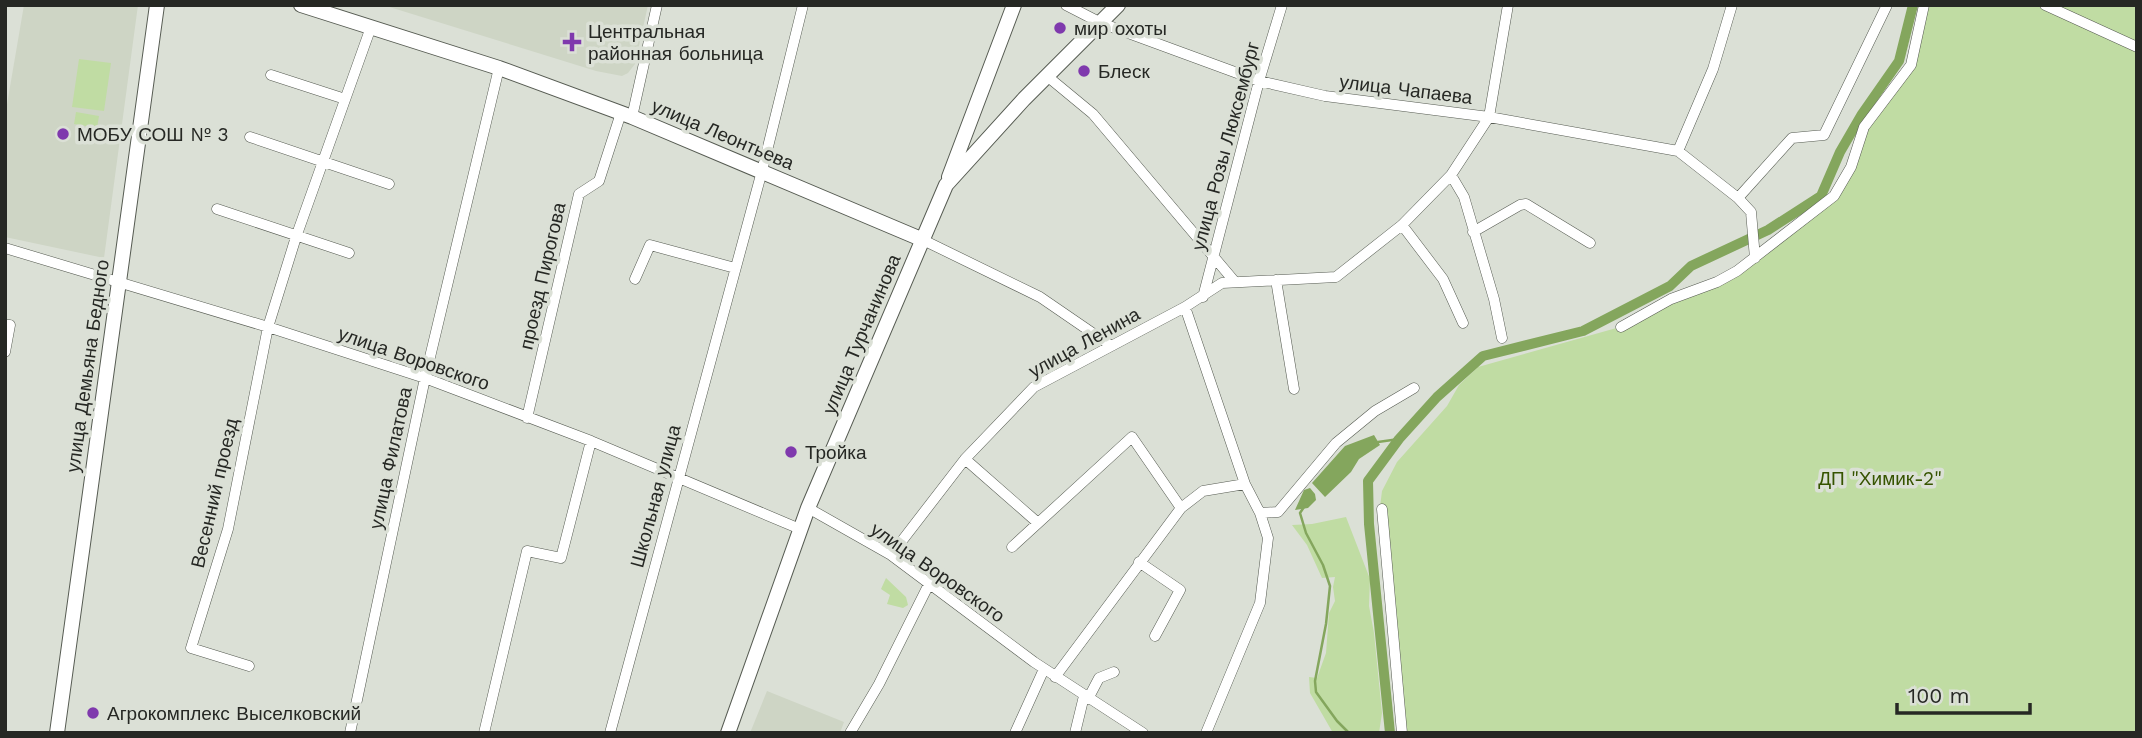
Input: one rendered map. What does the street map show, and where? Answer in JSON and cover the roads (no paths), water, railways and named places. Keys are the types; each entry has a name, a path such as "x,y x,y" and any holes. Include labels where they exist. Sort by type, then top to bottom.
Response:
{"street":[{"name":"улица Демьяна Бедного","path":"57,733 157,5"},
{"name":"улица Леонтьева","path":"301,5 499,68 627,115 762,171 921,239 1040,297 1110,345"},
{"name":"проезд Пирогова","path":"527,418 579,194 599,181 627,115 657,5"},
{"name":"Школьная улица","path":"610,733 762,171 803,5"},
{"path":"946,185 1014,5"},
{"name":"улица Чапаева","path":"1066,5 1101,23 1259,80 1325,96 1489,117 1678,151 1738,198"},
{"name":"улица Турчанинова","path":"729,733 808,508 946,185 1047,76 1118,5"},
{"name":"улица Розы Люксембург","path":"1203,297 1259,80 1282,5"},
{"name":"улица Ленина","path":"891,555 965,459 1034,387 1185,307 1222,283 1336,277 1402,226 1451,175 1489,117 1508,5"},
{"path":"1678,151 1713,69 1732,5"},
{"path":"1755,258 1751,212 1738,198 1792,138 1824,135 1887,5"},
{"path":"1621,327 1671,299 1717,282 1755,258 1834,196 1851,167 1864,127 1911,65 1924,5"},
{"path":"2045,5 2137,47"},
{"path":"268,327 296,236 371,27"},
{"name":"улица Филатова","path":"350,733 425,378 499,68"},
{"path":"271,75 345,99"},
{"path":"1047,76 1093,114 1235,282"},
{"path":"250,137 389,184"},
{"path":"1451,175 1464,197 1494,299 1502,338"},
{"path":"1473,232 1520,205 1526,205 1590,243"},
{"path":"217,209 349,253"},
{"path":"1402,226 1443,279 1463,323"},
{"path":"635,279 650,245 736,268"},
{"name":"улица Воровского","path":"5,248 268,327 425,378 592,441 800,529"},
{"path":"1276,280 1294,389"},
{"path":"1185,307 1245,484 1261,513 1268,538 1261,603 1206,733"},
{"path":"5,325 10,325 5,352"},
{"name":"Весенний проезд","path":"249,666 191,648 228,529 268,327"},
{"path":"1261,513 1278,512 1336,443 1376,411 1414,388"},
{"path":"1012,547 1132,437 1181,508"},
{"path":"484,733 527,551 561,558 592,441"},
{"path":"965,459 1038,523"},
{"path":"1055,677 1181,508 1202,491 1245,484"},
{"name":"улица Воровского","path":"808,508 891,555 1055,677 1143,733"},
{"path":"1382,509 1402,733"},
{"path":"1139,562 1180,590 1155,636"},
{"path":"850,733 878,686 929,584"},
{"path":"1015,733 1044,669"},
{"path":"1075,733 1086,698 1099,678 1114,672"}],"waterway":[{"path":"1390,733 1369,524 1368,481 1399,439 1437,397 1483,356 1583,331 1670,286 1691,266 1768,230 1821,196 1840,152 1862,114 1899,61 1913,5"},
{"path":"1378,442 1399,439"},
{"path":"1304,507 1300,513 1306,533 1323,565 1330,586 1315,681 1316,692 1349,733"}],"place":[{"name":"мир охоты","path":"1060,28"},
{"name":"Центральная районная больница","path":"572,42"},
{"name":"Блеск","path":"1084,71"},
{"name":"МОБУ СОШ № 3","path":"63,134"},
{"name":"Тройка","path":"791,452"},
{"name":"Агрокомплекс Выселковский","path":"93,713"}],"park label":[{"name":"ДП \"Химик-2\"","path":"1880,478"}]}
